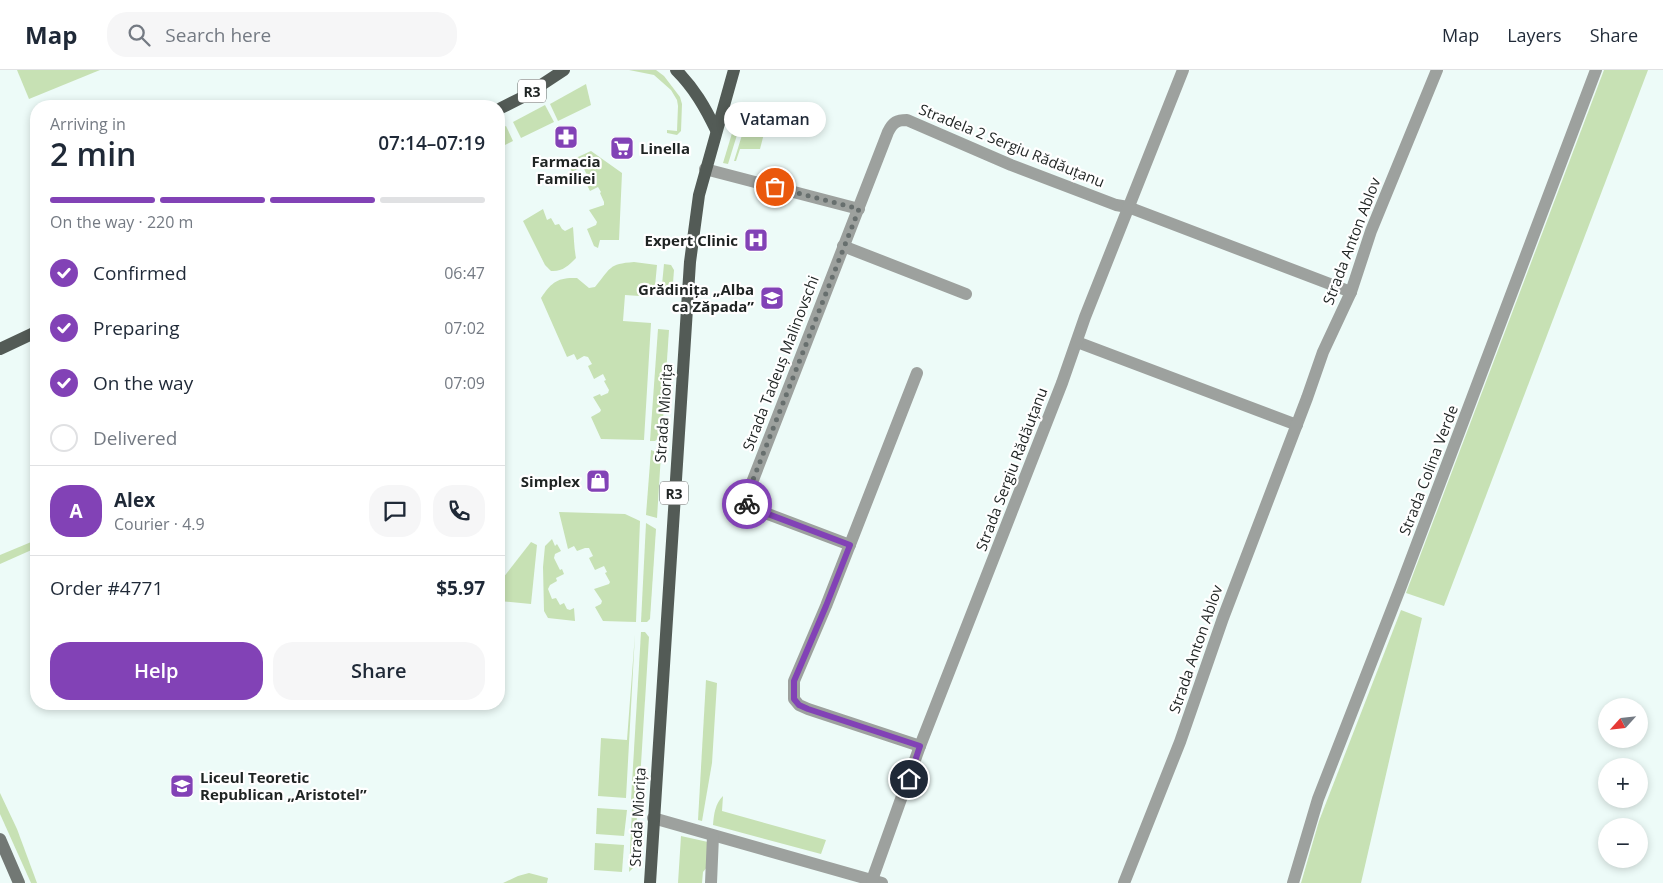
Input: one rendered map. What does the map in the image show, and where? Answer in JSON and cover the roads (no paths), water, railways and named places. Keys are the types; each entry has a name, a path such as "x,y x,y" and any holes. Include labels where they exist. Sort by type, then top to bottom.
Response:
{"main road":[{"name":"R3","path":"505,106 523,97 564,70"},
{"path":"676,70 697,94 716,130"},
{"name":"Strada Miorița","path":"650,883 694,220 705,169 734,70"},
{"path":"0,349 30,335"}],"street":[{"name":"Strada Sergiu Rădăuțanu","path":"877,882 920,746 1128,207 1183,70"},
{"name":"Strada Anton Ablov","path":"1124,883 1180,742 1244,560 1297,425 1323,352 1351,292 1371,231 1437,70"},
{"name":"Strada Colina Verde","path":"1293,883 1318,799 1401,586 1596,70"},
{"name":"Stradela 2 Sergiu Rădăuțanu","path":"888,132 892,124 899,120 907,120 1011,165 1116,205 1128,207 1351,292"},
{"name":"Strada Tadeuș Malinovschi","path":"850,545 752,508 747,504 746,498 888,132"},
{"path":"705,169 859,209"},
{"path":"844,246 966,294"},
{"path":"1077,342 1297,425"},
{"path":"917,373 826,606 794,681 794,699 799,705 808,709 920,746"},
{"path":"653,818 877,882"},
{"path":"711,883 713,836"},
{"path":"0,839 19,883"}],"place":[{"name":"Farmacia Familiei","path":"566,137"},
{"name":"Linella","path":"622,148"},
{"name":"Vataman","path":"775,187"},
{"name":"Expert Clinic","path":"756,240"},
{"name":"Grădinița „Alba ca Zăpada”","path":"772,298"},
{"name":"Simplex","path":"598,481"},
{"name":"Liceul Teoretic Republican „Aristotel”","path":"182,786"}]}
